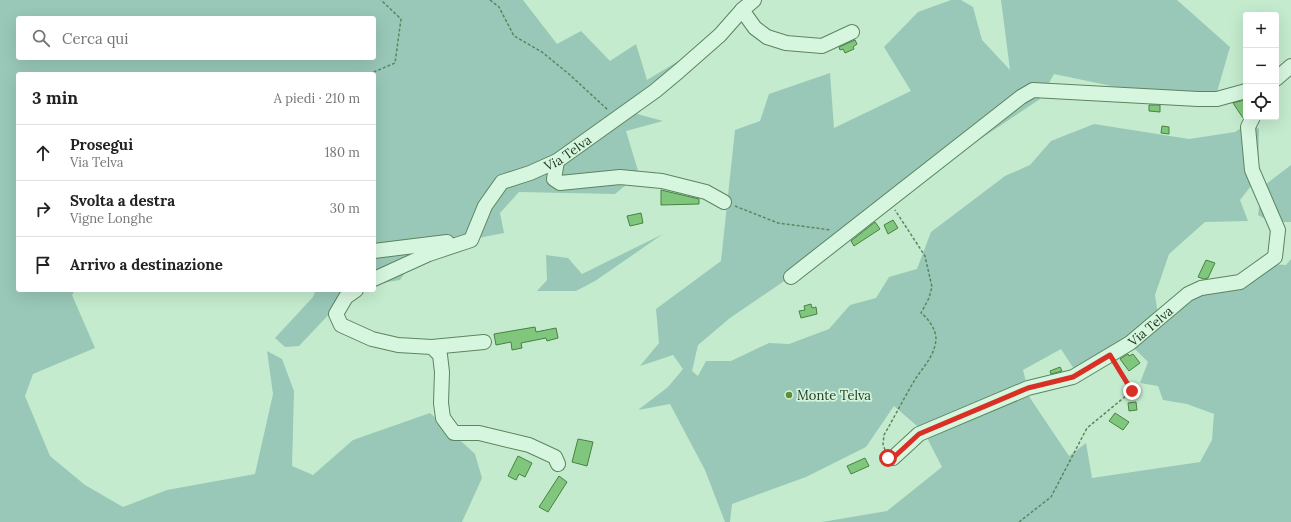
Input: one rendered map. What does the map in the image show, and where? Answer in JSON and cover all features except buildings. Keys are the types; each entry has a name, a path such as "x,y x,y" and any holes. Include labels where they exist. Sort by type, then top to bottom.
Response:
{"street":[{"name":"Via Telva","path":"471,240 485,206 502,182 530,173 557,160 655,91 680,71 754,0"},
{"path":"742,10 755,28 768,37 786,43 822,46 852,32"},
{"path":"1279,76 1291,66"},
{"path":"791,277 1015,102 1033,90 1198,99 1217,99 1243,91"},
{"name":"Via Telva","path":"893,458 919,434 1028,388 1073,377 1130,343 1188,294 1201,288 1240,282 1275,257 1278,230 1252,170 1248,127 1252,120"},
{"path":"557,160 554,180 560,183 620,177 662,181 706,192 724,202"},
{"path":"376,251 471,240"},
{"path":"376,278 429,254 471,240"},
{"path":"353,292 346,297 336,314 341,325 372,339 398,344 432,347 484,342"},
{"path":"432,347 440,355 442,372 441,403 443,418 454,433 479,432 529,445 555,457 558,464"}],"path":[{"path":"374,72 395,63 401,18 381,0"},
{"path":"490,0 499,7 514,36 542,52 617,117"},
{"path":"889,200 925,256 932,287 929,298 921,313 927,318 936,338 929,361 917,377 884,435 883,444 888,458 893,458"},
{"path":"724,202 778,223 840,230 843,235"},
{"path":"1019,522 1050,497 1087,428 1132,391 1110,355"}],"shaded area":[{"path":"0,0 523,0 557,44 581,31 610,61 636,44 647,80 685,57 619,109 663,121 626,131 639,174 615,194 519,192 500,213 504,233 422,249 400,280 376,284 376,72 16,72 16,292 74,292 72,295 95,348 33,374 25,396 50,456 85,485 123,507 167,490 255,474 273,394 267,351 282,359 294,391 292,466 313,475 353,440 430,413 475,454 482,478 462,522 0,522"},
{"path":"951,0 961,0 973,7 982,40 1010,70 1001,0 1177,0 1230,47 1217,92 1126,89 1054,74 1040,99 889,200 812,262 730,318 698,345 692,371 698,376 706,361 731,361 769,343 789,344 829,329 850,305 876,298 889,277 917,269 931,232 1005,176 1030,165 1051,141 1094,124 1189,139 1235,132 1250,122 1259,129 1258,177 1240,200 1248,221 1205,222 1169,254 1155,295 1158,315 1197,297 1245,285 1269,264 1286,265 1291,259 1291,522 822,522 887,511 942,467 924,432 894,406 866,447 806,477 732,504 730,522 725,522 705,470 670,404 638,410 668,387 683,369 673,355 640,366 659,343 656,309 721,261 735,130 760,121 769,94 830,73 834,128 911,91 884,47 918,12","holes":["1130,344 1148,362 1140,383 1158,386 1163,400 1187,404 1214,414 1212,440 1200,462 1092,478 1086,443 1069,456 1030,398 1023,370 1061,349 1076,372"]},
{"path":"1291,165 1291,222 1271,222 1258,215 1262,187"},
{"path":"663,234 595,281 576,291 537,291 547,280 546,255 568,258 582,274"},
{"path":"315,292 350,292 299,346 285,347 275,338 313,297"}],"place":[{"name":"Monte Telva","path":"789,395"}],"route":[{"path":"888,458 893,458 919,434 1028,388 1073,377 1110,355 1132,391"}]}
